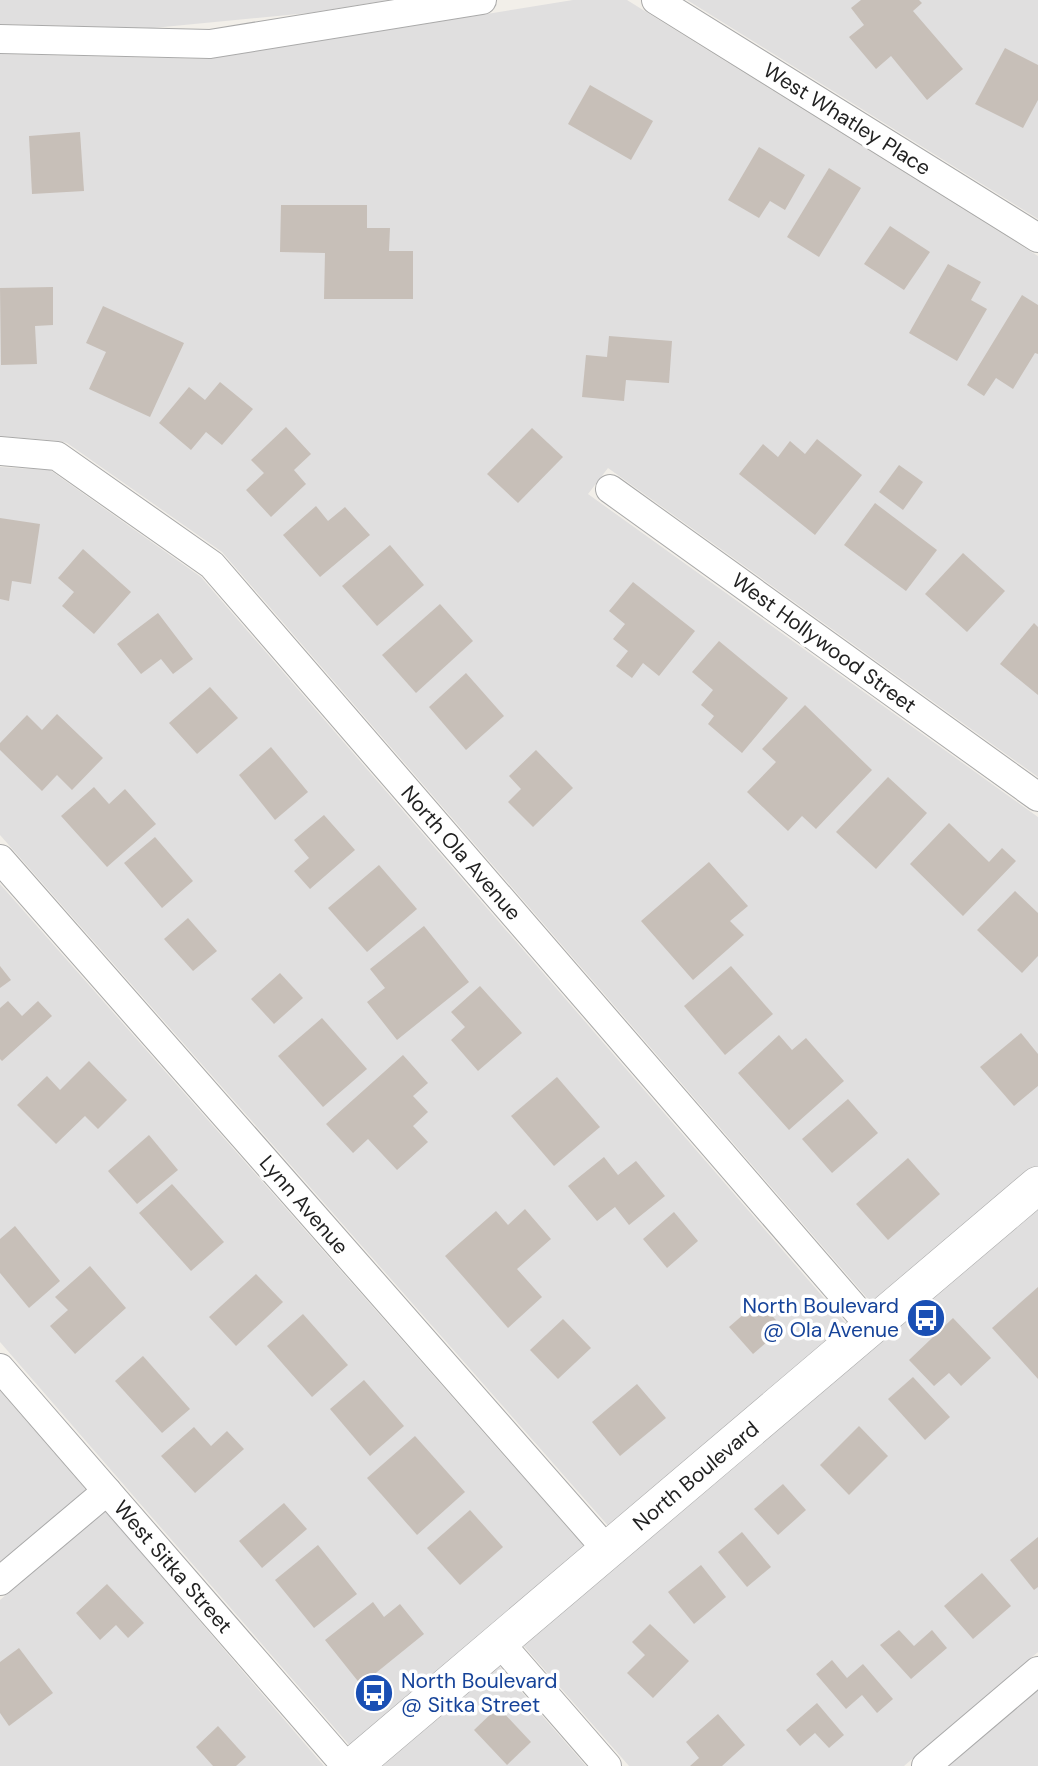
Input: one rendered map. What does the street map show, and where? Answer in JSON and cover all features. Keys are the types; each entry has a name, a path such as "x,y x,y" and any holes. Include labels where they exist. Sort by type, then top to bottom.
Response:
{"street":[{"path":"0,39 210,44 482,0"},
{"name":"West Whatley Place","path":"656,0 1038,238"},
{"name":"North Ola Avenue","path":"0,451 57,456 212,565 871,1327"},
{"name":"West Hollywood Street","path":"610,489 1038,797"},
{"name":"Lynn Avenue","path":"0,859 608,1551"},
{"name":"North Boulevard","path":"353,1766 1038,1185"},
{"name":"West Sitka Street","path":"0,1368 346,1766"},
{"path":"0,1581 107,1491"},
{"path":"500,1643 607,1766"},
{"path":"926,1766 1038,1671"}],"shaded area":[{"path":"0,0 389,0 309,13 153,28 0,24"},
{"path":"573,0 627,0 1038,256 1038,777 608,468 588,494 1038,817 1038,1167 874,1306 222,552 67,443 0,436 0,54 208,59"},
{"path":"687,0 1038,0 1038,219"},
{"path":"0,467 50,470 201,577 849,1327 611,1529 0,835"},
{"path":"0,884 587,1550 352,1748 0,1342"},
{"path":"1038,1204 1038,1652 904,1766 629,1766 522,1644"},
{"path":"0,1391 86,1490 0,1562"},
{"path":"105,1511 324,1766 0,1766 0,1600"},
{"path":"497,1664 586,1766 375,1766"},
{"path":"1038,1690 1038,1766 948,1766"}],"building":[{"path":"861,0 919,0 922,3 913,11 963,69 927,100 891,56 876,69 849,37 864,25 851,8"},
{"path":"1005,48 1038,65 1038,100 1023,128 975,104"},
{"path":"590,85 653,121 631,160 568,124"},
{"path":"80,132 84,191 32,194 29,136"},
{"path":"759,147 805,175 785,210 770,201 759,218 728,200"},
{"path":"829,168 861,188 819,257 787,237"},
{"path":"281,205 367,205 367,228 390,228 389,251 413,251 413,299 324,299 325,253 280,252"},
{"path":"890,226 930,252 904,290 864,264"},
{"path":"948,264 981,282 971,300 987,309 957,361 909,333"},
{"path":"53,287 53,325 35,326 37,364 1,365 0,288"},
{"path":"1022,295 1038,305 1038,354 1035,353 1013,389 996,378 984,396 967,385"},
{"path":"103,306 184,343 150,417 89,389 106,352 86,343"},
{"path":"609,336 672,341 669,383 626,380 624,401 582,397 586,355 607,357"},
{"path":"220,382 253,409 222,445 206,432 191,450 159,423 189,387 205,400"},
{"path":"286,427 311,454 294,470 306,484 271,517 246,490 264,473 251,460"},
{"path":"532,428 563,457 518,503 487,474"},
{"path":"817,439 862,475 815,535 739,474 763,444 778,457 790,441 805,454"},
{"path":"899,465 923,482 903,510 879,492"},
{"path":"875,503 937,550 906,591 844,545"},
{"path":"316,506 328,521 345,507 370,535 320,577 283,535"},
{"path":"0,518 40,524 31,584 12,581 9,601 0,599"},
{"path":"390,545 424,585 377,626 342,586"},
{"path":"83,549 131,592 94,634 62,606 74,592 58,578"},
{"path":"963,553 1005,591 967,632 925,594"},
{"path":"633,582 695,631 659,676 643,663 632,678 616,666 628,651 613,639 625,624 609,611"},
{"path":"440,604 473,641 416,693 382,655"},
{"path":"158,613 193,659 173,674 161,659 141,674 117,644"},
{"path":"1034,623 1038,627 1038,695 1000,664"},
{"path":"719,641 788,698 742,753 708,724 714,716 701,705 713,690 692,672"},
{"path":"466,673 504,716 466,750 429,707"},
{"path":"210,687 238,718 197,754 169,723"},
{"path":"805,705 872,770 816,829 802,816 788,831 747,792 776,762 762,749"},
{"path":"57,714 103,758 72,790 57,775 42,791 0,750 0,743 27,715 42,730"},
{"path":"271,747 308,792 275,820 239,775"},
{"path":"536,750 573,788 533,827 508,802 521,789 509,776"},
{"path":"888,777 927,813 876,869 836,832"},
{"path":"94,787 109,804 125,789 156,824 107,867 61,816"},
{"path":"324,815 355,850 310,889 294,871 309,858 294,840"},
{"path":"949,823 989,862 1002,848 1016,861 963,916 910,864"},
{"path":"155,837 193,881 162,908 124,863"},
{"path":"709,862 748,906 730,921 744,935 693,980 641,921"},
{"path":"379,865 417,909 367,952 328,908"},
{"path":"1015,891 1038,913 1038,956 1022,973 977,930"},
{"path":"188,918 217,951 193,971 164,939"},
{"path":"424,926 469,982 397,1040 367,1002 385,988 370,969"},
{"path":"0,966 11,980 0,988"},
{"path":"731,966 773,1014 725,1055 684,1006"},
{"path":"280,973 303,998 274,1024 251,999"},
{"path":"480,986 522,1033 478,1071 451,1040 465,1027 451,1012"},
{"path":"8,1001 22,1016 38,1001 52,1016 2,1061 0,1008"},
{"path":"322,1018 367,1069 323,1107 278,1056"},
{"path":"1021,1033 1038,1054 1038,1086 1014,1106 980,1067"},
{"path":"779,1035 792,1050 806,1038 844,1081 789,1130 738,1073"},
{"path":"403,1055 428,1083 413,1096 428,1112 413,1126 428,1142 397,1170 368,1139 353,1153 326,1124"},
{"path":"89,1061 127,1100 98,1129 85,1116 56,1144 17,1105 47,1076 60,1090"},
{"path":"557,1077 600,1127 554,1166 511,1116"},
{"path":"848,1099 878,1133 832,1173 802,1139"},
{"path":"149,1135 178,1170 137,1204 108,1171"},
{"path":"604,1157 618,1175 636,1161 665,1196 629,1225 615,1207 597,1221 568,1186"},
{"path":"908,1158 940,1194 888,1240 856,1204"},
{"path":"172,1184 224,1242 191,1271 139,1213"},
{"path":"525,1209 551,1239 517,1269 542,1297 508,1328 445,1256 496,1211 508,1225"},
{"path":"674,1212 698,1241 667,1268 643,1239"},
{"path":"15,1226 60,1281 29,1308 0,1273 0,1239"},
{"path":"90,1266 126,1308 75,1354 50,1326 68,1310 55,1297"},
{"path":"256,1274 283,1302 236,1346 209,1317"},
{"path":"1038,1287 1038,1379 992,1328"},
{"path":"759,1301 783,1328 753,1354 729,1327"},
{"path":"303,1314 348,1365 312,1397 267,1346"},
{"path":"953,1318 991,1358 961,1386 949,1373 934,1386 909,1360"},
{"path":"563,1319 591,1348 558,1379 530,1350"},
{"path":"143,1356 190,1409 162,1433 115,1381"},
{"path":"913,1377 950,1417 925,1440 888,1399"},
{"path":"364,1380 404,1426 370,1456 330,1409"},
{"path":"637,1384 666,1418 620,1456 592,1422"},
{"path":"859,1426 888,1456 849,1495 820,1465"},
{"path":"194,1427 211,1446 227,1431 244,1449 195,1493 161,1456"},
{"path":"415,1436 465,1492 417,1535 367,1478"},
{"path":"783,1484 806,1510 778,1535 754,1509"},
{"path":"284,1503 307,1529 262,1568 239,1541"},
{"path":"470,1510 503,1547 460,1585 427,1548"},
{"path":"742,1532 771,1567 747,1587 718,1552"},
{"path":"1038,1537 1038,1587 1034,1590 1010,1560"},
{"path":"318,1545 357,1594 314,1628 275,1580"},
{"path":"701,1565 726,1597 694,1624 668,1592"},
{"path":"982,1573 1011,1606 973,1639 944,1606"},
{"path":"107,1584 144,1623 128,1638 116,1625 100,1640 76,1613"},
{"path":"373,1602 384,1617 400,1604 424,1634 361,1685 325,1640"},
{"path":"650,1624 689,1661 653,1698 627,1673 645,1655 632,1642"},
{"path":"899,1630 914,1646 932,1630 947,1648 911,1679 880,1645"},
{"path":"19,1648 53,1693 9,1726 0,1713 0,1662"},
{"path":"832,1660 847,1678 863,1664 893,1699 877,1713 862,1695 846,1709 816,1674"},
{"path":"817,1703 844,1735 829,1748 815,1733 800,1746 786,1730"},
{"path":"498,1707 531,1742 507,1765 474,1730"},
{"path":"718,1714 745,1745 722,1766 690,1766 699,1758 686,1742"},
{"path":"218,1726 246,1757 236,1766 213,1766 196,1747"}],"place":[{"name":"North Boulevard @ Ola Avenue","path":"926,1318"},
{"name":"North Boulevard @ Sitka Street","path":"374,1693"}]}
